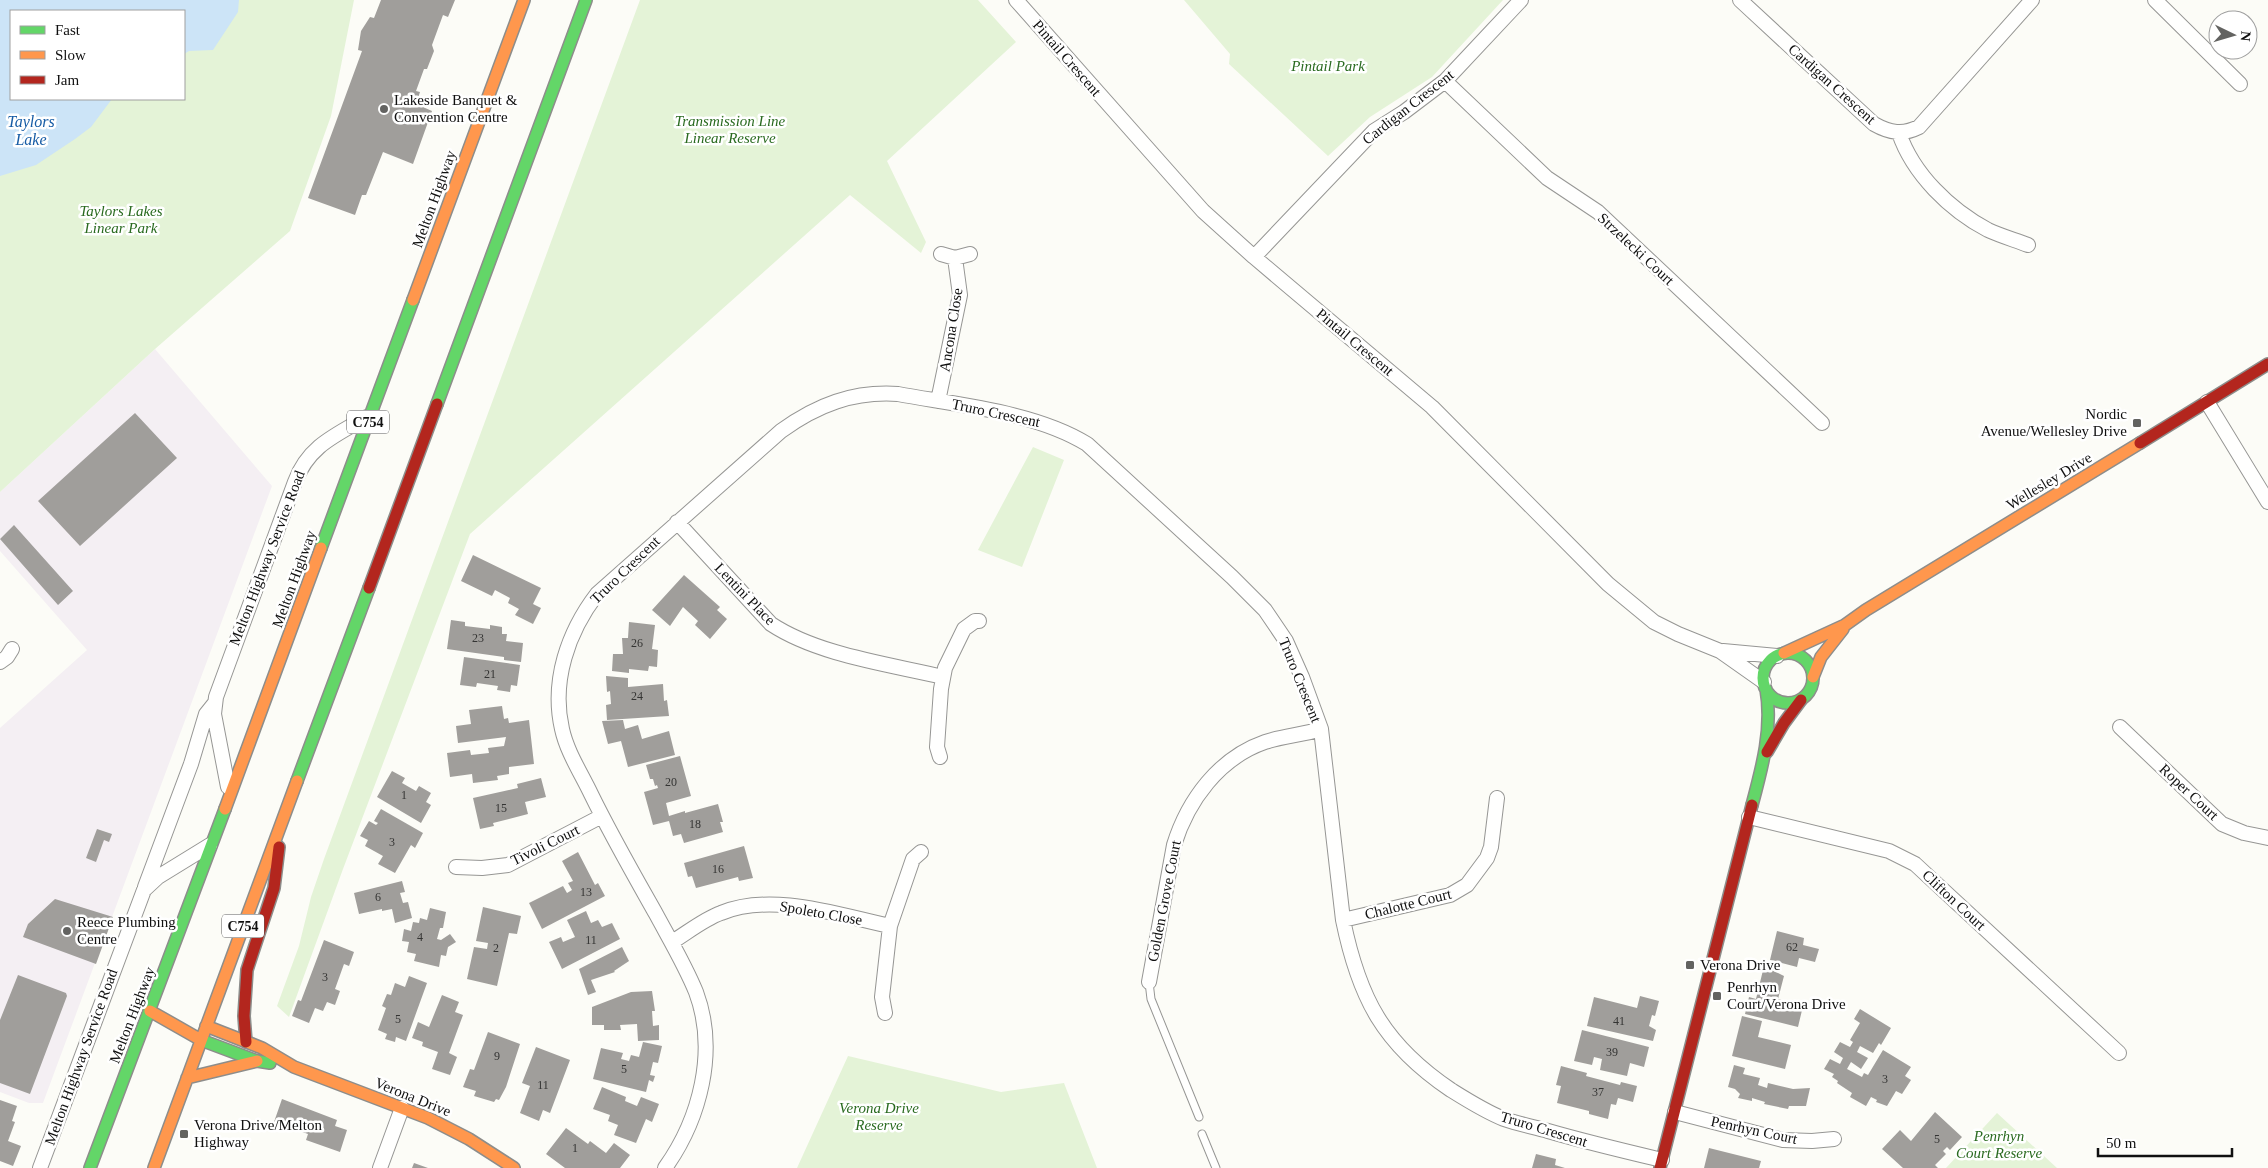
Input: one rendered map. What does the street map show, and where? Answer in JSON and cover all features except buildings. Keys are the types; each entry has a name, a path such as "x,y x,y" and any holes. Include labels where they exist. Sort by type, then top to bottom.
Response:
{"main road":[{"name":"Melton Highway","path":"90,1168 230,798 524,0"},
{"name":"C754","path":"154,1168 586,0"},
{"name":"Wellesley Drive","path":"1781,654 1845,625 1866,610 2268,364"},
{"name":"Wellesley Drive","path":"1813,677 1821,657 1845,625"},
{"path":"1661,1164 1764,758 1769,705 1765,686 1766,667 1781,654 1798,655 1809,664 1813,677 1810,690 1784,723 1764,758"},
{"path":"1765,686 1777,701 1785,703 1801,700"},
{"path":"246,1042 244,1016 246,977 277,878 280,825"},
{"name":"Verona Drive","path":"150,1011 206,1026 262,1048 294,1067 402,1108 462,1135 514,1168"},
{"name":"Verona Drive","path":"150,1011 201,1040 257,1060 294,1067"},
{"path":"187,1078 257,1060"}],"street":[{"name":"Pintail Crescent","path":"1016,0 1180,188 1254,257 1432,407 1562,540 1625,599 1666,629 1720,650 1753,655 1781,654"},
{"name":"Cardigan Crescent","path":"1254,257 1374,131 1404,112 1445,81 1521,0"},
{"name":"Cardigan Crescent","path":"1740,0 1874,124 1898,133"},
{"path":"2028,245 1988,230 1958,210 1936,190 1910,160 1898,133 1910,132 1919,127 2032,0"},
{"path":"2155,0 2240,84"},
{"name":"Strzelecki Court","path":"1445,81 1547,178 1598,212 1822,423"},
{"path":"941,254 955,258 970,254"},
{"name":"Ancona Close","path":"938,401 960,296 955,258"},
{"name":"Truro Crescent","path":"664,1168 686,1132 702,1086 705,1061 704,1029 696,993 672,942 602,816 566,744 559,704 562,669 573,630 597,594 676,522 781,431 803,415 841,398 877,393 938,401 1034,420 1059,429 1087,444 1232,577 1265,610 1276,624 1294,658 1321,729 1343,920 1354,965 1365,993 1379,1019 1412,1061 1465,1099 1504,1119 1661,1164"},
{"path":"2207,402 2268,502"},
{"name":"Melton Highway Service Road","path":"40,1168 191,764 206,714 214,704 302,464 322,444 370,415"},
{"name":"Lentini Place","path":"676,522 771,624 783,632 822,648 943,677"},
{"path":"940,757 938,747 943,677 964,629 975,621 979,621"},
{"path":"0,662 7,657 12,649"},
{"name":"Pintail Crescent","path":"1720,650 1765,686"},
{"name":"Melton Highway Service Road","path":"214,704 230,798"},
{"name":"Roper Court","path":"2120,727 2222,824 2244,833 2268,838"},
{"name":"Golden Grove Court","path":"1149,982 1174,845 1181,824 1192,802 1221,768 1249,749 1266,741 1321,729"},
{"name":"Chalotte Court","path":"1343,920 1450,895 1467,885 1482,868 1491,847 1497,798"},
{"name":"Tivoli Court","path":"456,867 482,868 508,865 602,816"},
{"name":"Clifton Court","path":"1749,817 1889,851 1915,864 2119,1054"},
{"name":"Melton Highway Service Road","path":"144,890 158,877 212,844"},
{"path":"885,1013 882,997 890,926 913,859 921,852"},
{"name":"Spoleto Close","path":"672,942 721,912 762,904 791,905 890,926"},
{"path":"380,1168 402,1108"},
{"name":"Penrhyn Court","path":"1675,1112 1782,1140 1812,1141 1834,1139"}],"lane":[{"name":"Golden Grove Court","path":"1149,982 1151,999 1198,1117"},
{"path":"1202,1134 1216,1168"}],"shaded area":[{"path":"155,349 272,486 43,1103 29,1103 0,1092 0,728 87,650 0,551 0,492"}],"green space":[{"name":"Taylors Lakes Linear Park","path":"0,0 354,0 331,116 290,231 155,349 0,492"},
{"name":"Transmission Line Linear Reserve","path":"640,0 978,0 1016,42 887,161 926,242 921,253 850,195 470,534 289,1017 277,1006 299,946 311,897 324,859"},
{"name":"Pintail Park","path":"1184,0 1503,0 1432,77 1370,117 1328,156 1229,64 1230,54"},
{"path":"1033,447 1064,460 1022,567 978,550"},
{"name":"Verona Drive Reserve","path":"848,1056 1001,1092 1064,1083 1097,1168 797,1168"},
{"name":"Penrhyn Court Reserve","path":"1997,1113 2057,1168 1946,1168"}],"water":[{"name":"Taylors Lake","path":"0,0 239,0 238,12 213,50 189,51 185,53 185,10 10,10 10,100 111,100 91,127 75,139 36,165 0,176"}],"traffic: fast":[{"path":"437,404 586,0"},
{"path":"321,548 413,300"},
{"path":"297,781 369,588"},
{"path":"1788,653 1802,657 1809,664 1813,678 1809,692 1802,699 1788,703 1774,699 1767,692 1763,678 1767,664 1774,657 1788,653"},
{"path":"1752,805 1763,762 1767,733 1768,704 1766,689"},
{"path":"90,1168 225,809"},
{"path":"201,1040 257,1061 270,1063"}],"traffic: slow":[{"path":"413,300 524,0"},
{"path":"1784,653 1845,625 1866,610 2140,443"},
{"path":"225,809 321,548"},
{"path":"1813,677 1821,657 1843,629"},
{"path":"154,1168 297,781"},
{"path":"150,1011 201,1040"},
{"path":"206,1026 262,1048 294,1067 428,1118 469,1139 514,1168"},
{"path":"187,1078 257,1061"}],"traffic: jam":[{"path":"2140,443 2268,364"},
{"path":"369,588 437,404"},
{"path":"1767,752 1784,723 1801,700"},
{"path":"1660,1168 1752,805"},
{"path":"246,1042 244,1016 247,970 274,888 279,847"}],"place":[{"name":"Lakeside Banquet & Convention Centre","path":"384,109"},
{"name":"Nordic Avenue/Wellesley Drive","path":"2137,423"},
{"name":"Reece Plumbing Centre","path":"67,931"},
{"name":"Verona Drive","path":"1690,965"},
{"name":"Penrhyn Court/Verona Drive","path":"1717,996"},
{"name":"Verona Drive/Melton Highway","path":"184,1134"}]}
